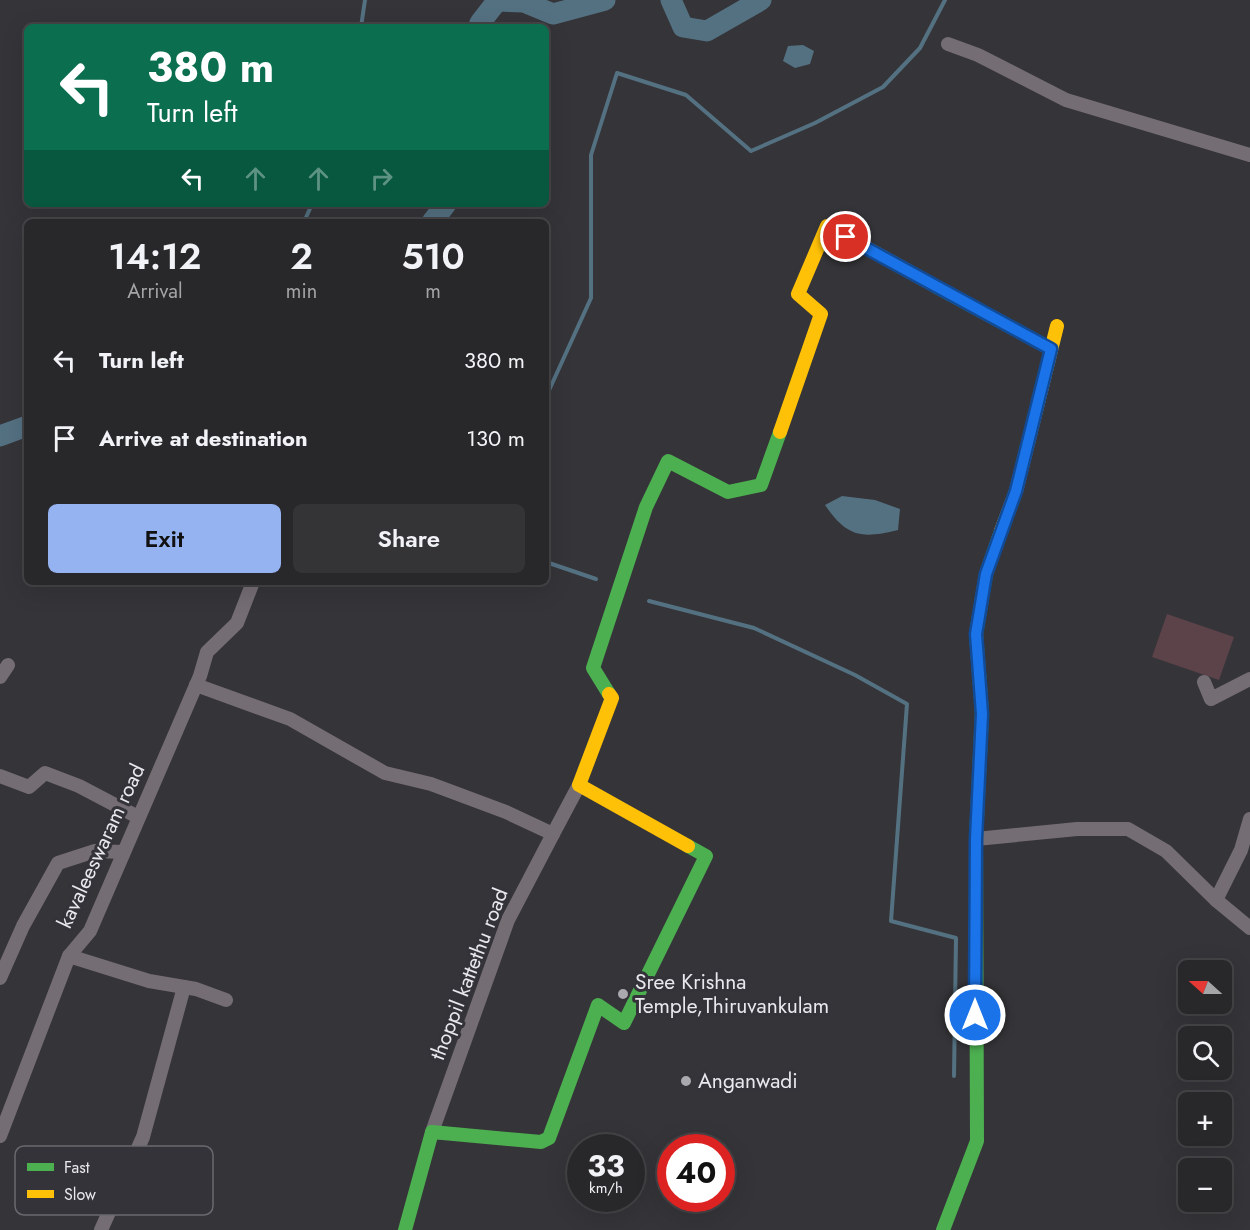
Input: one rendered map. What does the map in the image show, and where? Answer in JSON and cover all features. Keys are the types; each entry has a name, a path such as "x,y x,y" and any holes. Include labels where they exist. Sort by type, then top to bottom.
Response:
{"street":[{"path":"948,44 978,55 1066,99 1250,155"},
{"path":"405,1230 432,1132 541,1142 549,1137 598,1005 624,1023 706,856 579,785 612,698 593,669 646,507 668,461 728,492 761,485 821,314 798,294 827,226 1051,349"},
{"path":"943,1230 977,1141 976,839 982,714 978,624 986,574 1016,491 1057,326"},
{"name":"kavaleeswaram road","path":"0,1136 69,956 90,931 196,685 207,652 237,623 252,585"},
{"path":"1204,682 1211,699 1250,679"},
{"path":"196,685 290,719 385,773 431,784 506,812 553,834"},
{"path":"0,776 29,787 45,773 79,786 138,817"},
{"name":"thoppil kattethu road","path":"432,1132 508,920 579,785"},
{"path":"1216,900 1241,849 1250,819"},
{"path":"976,839 1077,829 1128,829 1166,851 1216,900 1250,928"},
{"path":"0,978 23,926 58,863 95,851 123,852"},
{"path":"69,956 149,981 184,987 226,1000"},
{"path":"140,1146 184,987"},
{"path":"101,1230 108,1215"}],"shaded area":[{"path":"1167,614 1234,637 1219,680 1152,657"}],"water":[{"path":"803,45 814,51 810,64 795,68 783,61 788,46"},
{"path":"842,496 875,500 900,509 898,530 864,534 848,529 840,524 825,505"}],"waterway":[{"path":"361,24 365,0"},
{"path":"480,24 497,1 524,2 553,14 605,0"},
{"path":"671,0 683,27 707,31 761,0"},
{"path":"549,390 591,298 591,155 617,73 686,95 751,151 815,123 883,87 920,48 945,0"},
{"path":"305,219 311,207"},
{"path":"434,219 444,207"},
{"path":"0,436 24,427"},
{"path":"549,563 596,579"},
{"path":"649,601 754,628 855,675 907,704 891,921 956,938 954,1076"}],"traffic: fast":[{"path":"937,287 1051,349"},
{"path":"609,694 593,668 646,507 668,461 728,492 761,485 780,432"},
{"path":"943,1230 977,1141 976,839 982,713 976,634 986,574 1001,531"},
{"path":"405,1230 432,1132 541,1142 549,1138 598,1005 624,1023 706,856 688,846"}],"traffic: slow":[{"path":"780,432 821,314 798,294 827,226 937,287"},
{"path":"1001,531 1016,491 1057,326"},
{"path":"609,694 612,698 579,785 688,846"}],"place":[{"name":"Sree Krishna Temple,Thiruvankulam","path":"623,994"},
{"name":"Anganwadi","path":"686,1081"}],"route":[{"path":"846,237 1051,349 1016,491 986,574 976,634 982,714 976,839 975,1015"}]}
